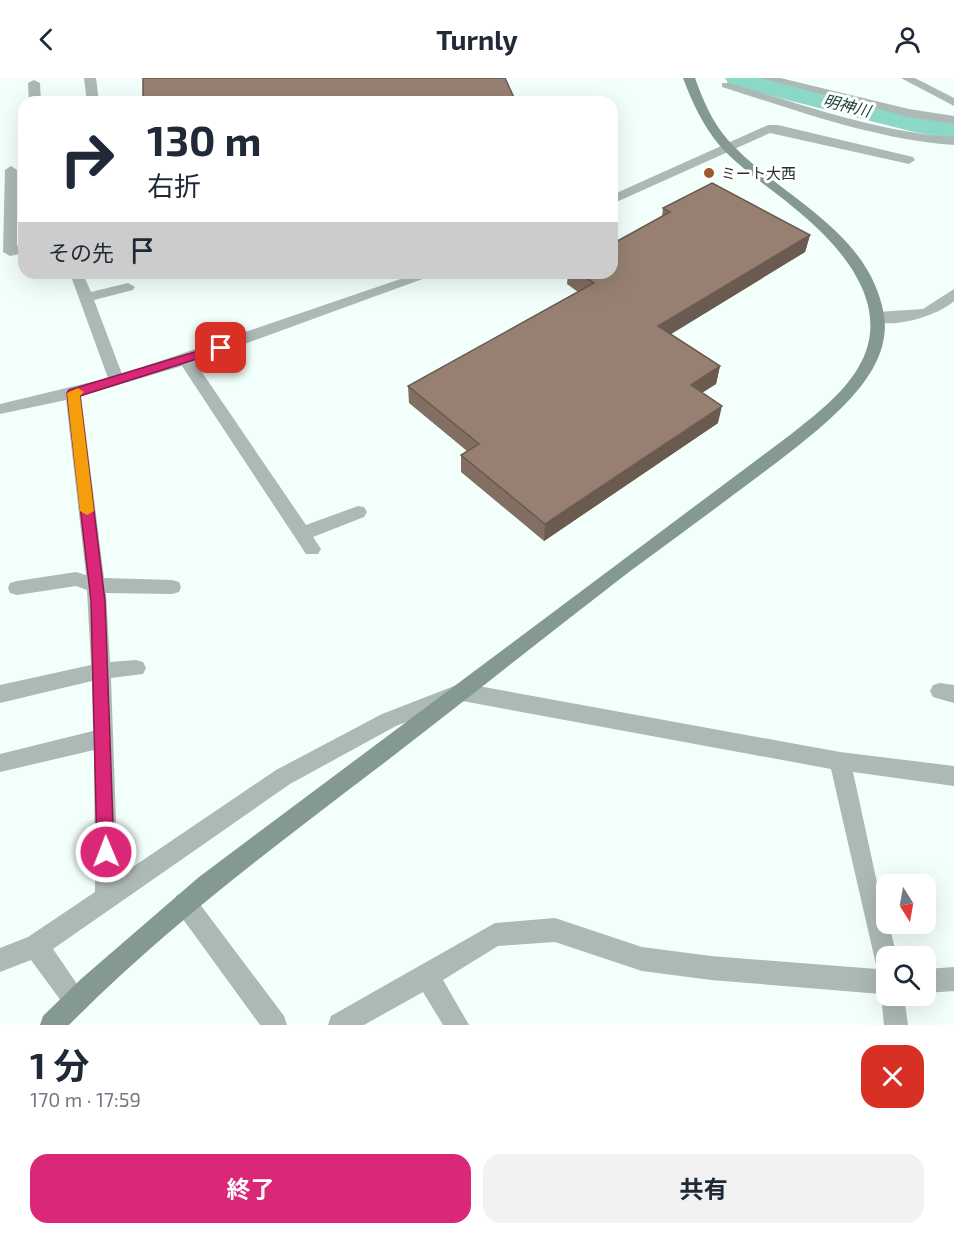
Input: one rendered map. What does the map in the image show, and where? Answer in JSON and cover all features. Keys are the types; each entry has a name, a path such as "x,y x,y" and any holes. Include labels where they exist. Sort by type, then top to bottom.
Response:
{"street":[{"path":"90,78 92,96"},
{"path":"52,1025 76,1000 185,903 792,442 841,399 864,372 876,345 877,317 874,299 864,275 848,252 825,227 730,149 704,113 689,78"},
{"path":"766,78 909,113 954,120"},
{"path":"907,78 954,103"},
{"path":"34,83 35,96"},
{"path":"726,85 904,136 954,141"},
{"path":"618,197 730,149 768,129 897,152 909,159"},
{"path":"12,170 10,252 18,250"},
{"path":"79,279 117,381"},
{"path":"0,391 2,408 73,393 186,360 415,279"},
{"path":"87,297 128,287"},
{"path":"877,317 925,315 939,309 954,293"},
{"path":"186,360 312,549"},
{"path":"73,393 96,585 104,738 107,898"},
{"path":"302,534 358,512"},
{"path":"17,588 76,579 96,585 172,587"},
{"path":"0,694 101,671 136,668"},
{"path":"0,960 36,946 283,777 389,720 462,692 840,761 954,776"},
{"path":"0,764 104,738"},
{"path":"840,761 882,946"},
{"path":"185,903 275,1025"},
{"path":"340,1025 495,935 555,930 642,959 711,968 876,981"},
{"path":"36,946 76,1000"},
{"path":"427,976 457,1025"},
{"path":"936,980 954,979"},
{"path":"893,1006 896,1025"}],"building":[{"path":"143,78 505,78 513,96 143,96"},
{"path":"712,183 810,235 658,326 720,366 691,385 722,406 545,524 461,455 479,444 408,386 594,283 588,279 618,279 618,241 670,212 663,208"}],"waterway":[{"name":"明神川","path":"741,78 914,122 954,129"}],"slow traffic":[{"path":"78,392 73,393 87,511"}],"place":[{"name":"ミート大西","path":"709,173"}],"route":[{"path":"106,852 98,601 73,393 150,372 221,348"}]}
